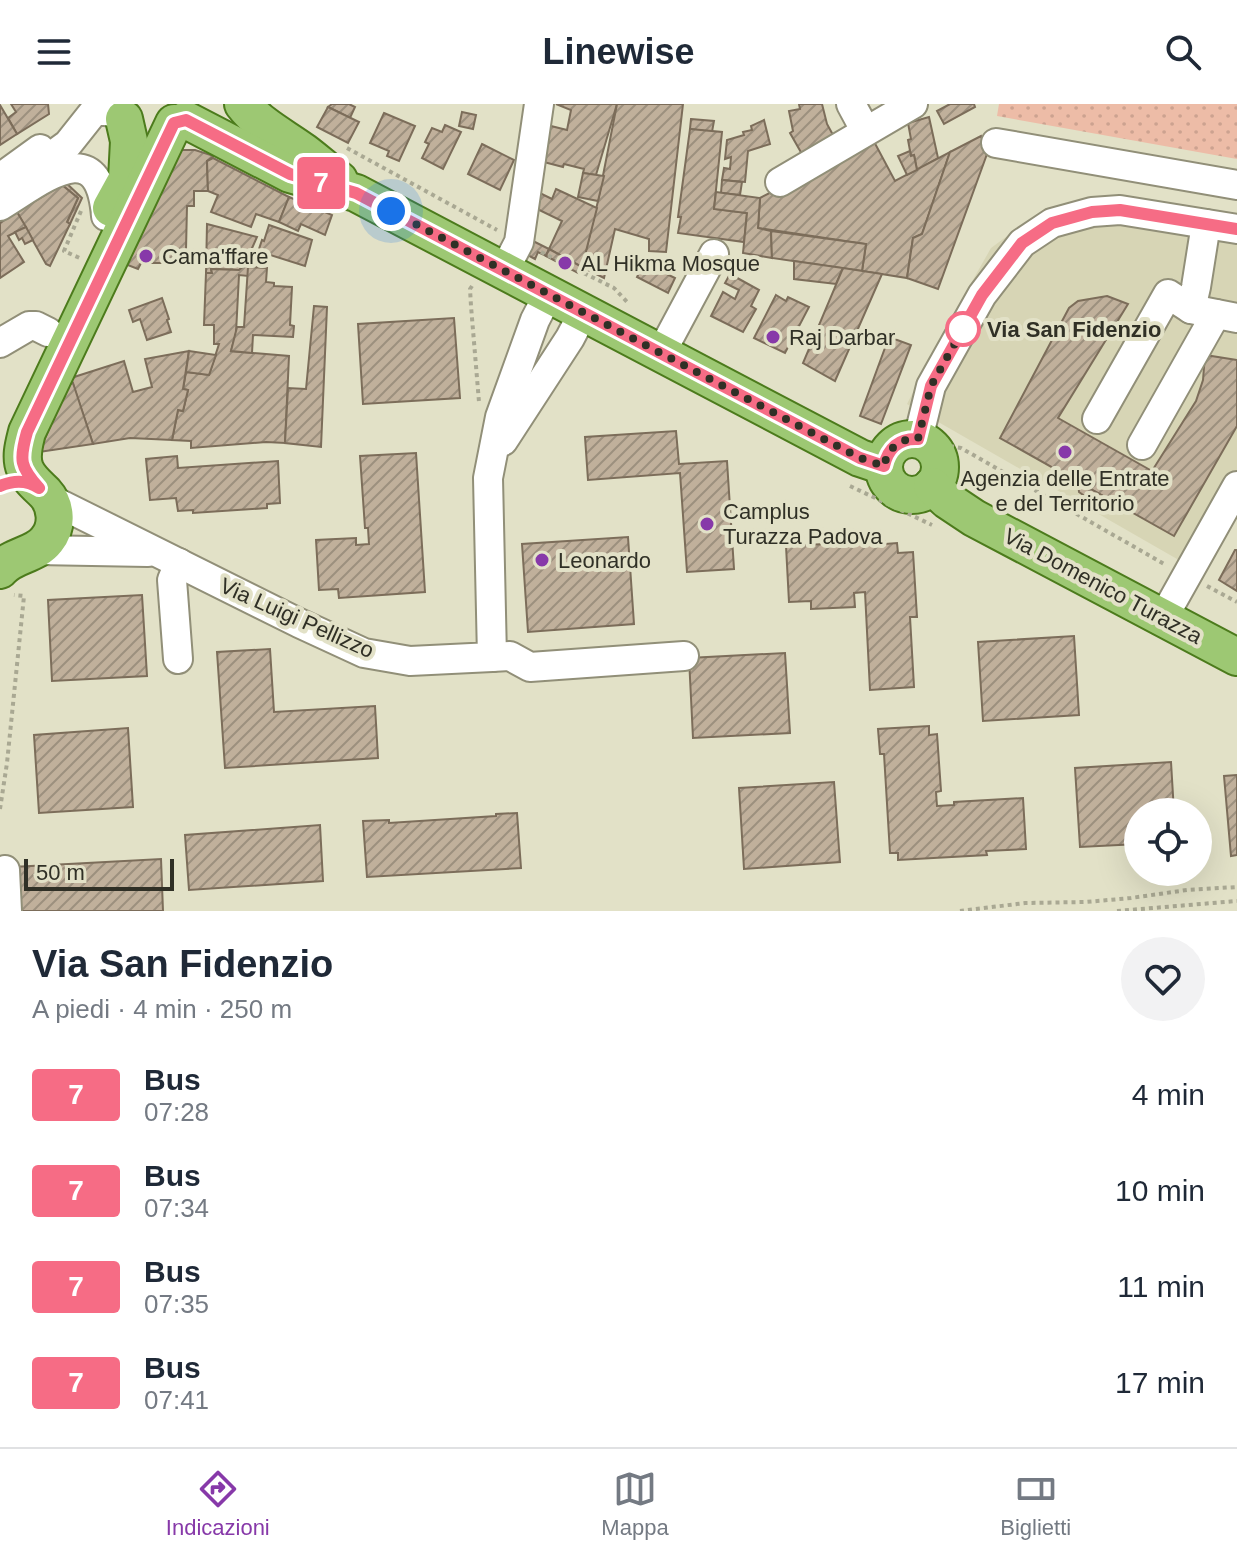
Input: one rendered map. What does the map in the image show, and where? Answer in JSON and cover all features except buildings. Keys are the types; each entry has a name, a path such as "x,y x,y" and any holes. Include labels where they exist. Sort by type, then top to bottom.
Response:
{"main road":[{"path":"243,104 263,125 303,151 356,193 860,458 884,466"},
{"path":"115,112 144,126 190,116 290,174 356,193"},
{"path":"0,436 48,332 94,213 127,179 129,141 115,112"},
{"path":"15,564 47,541 54,528 55,513 45,494 26,474 23,465 22,448 27,432 190,116"},
{"path":"936,438 928,444 937,453 939,476 946,483 918,494 901,493 889,482 884,466 891,448 908,439 936,438"},
{"path":"0,486 17,481 33,484 45,494"},
{"name":"Via Domenico Turazza","path":"946,483 947,500 974,518 1237,657"}],"street":[{"path":"0,178 59,136 75,114 78,104"},
{"path":"504,271 519,242 539,104"},
{"path":"851,104 865,130"},
{"path":"780,182 913,104"},
{"path":"0,191 68,144 95,110 115,112"},
{"path":"996,143 1237,185"},
{"path":"0,206 50,176 66,169 81,168 92,173 104,197 94,213"},
{"path":"936,438 931,386 982,295 1022,243 1052,223 1092,212 1120,210 1237,229"},
{"path":"1206,224 1196,287 1215,313"},
{"path":"661,353 714,254"},
{"path":"492,657 488,478 500,417 535,320 549,293"},
{"path":"1097,419 1168,294 1215,313"},
{"path":"492,458 583,313"},
{"path":"1142,445 1215,313"},
{"path":"0,343 29,326 48,332"},
{"path":"1163,618 1237,486"},
{"name":"Via Luigi Pellizzo","path":"45,494 168,558 364,653 410,661 510,656 530,667 684,656"},
{"path":"168,558 178,659"},
{"name":"Via Luigi Pellizzo","path":"15,564 168,558"},
{"path":"5,870 7,911"}],"path":[{"path":"64,251 94,213"},
{"path":"472,286 479,408"},
{"path":"936,438 946,483"},
{"path":"936,438 961,448 1169,566"},
{"path":"846,484 934,526"},
{"path":"0,809 24,596 15,564"},
{"path":"1206,586 1237,602"},
{"path":"960,911 1237,887"},
{"path":"1117,911 1237,901"}],"shaded area":[{"path":"999,104 1237,104 1237,159 997,116"},
{"path":"1093,196 1237,217 1237,515 1215,506 1184,563 907,404 991,248 1026,222"}],"bus line":[{"name":"7","path":"0,486 17,481 39,488 26,474 23,465 22,448 27,432 174,123 186,120 290,174 356,193 860,458 884,466 891,448 899,442 918,439 931,386 982,295 1022,243 1052,223 1092,212 1120,210 1237,229"}],"place":[{"name":"Cama'ffare","path":"146,256"},
{"name":"AL Hikma Mosque","path":"565,263"},
{"name":"Via San Fidenzio","path":"963,329"},
{"name":"Raj Darbar","path":"773,337"},
{"name":"Agenzia delle Entrate e del Territorio","path":"1065,452"},
{"name":"Camplus Turazza Padova","path":"707,524"},
{"name":"Leonardo","path":"542,560"}],"route":[{"path":"391,211 873,464 884,466 891,448 899,442 918,439 931,386 969,318 963,329"}]}
